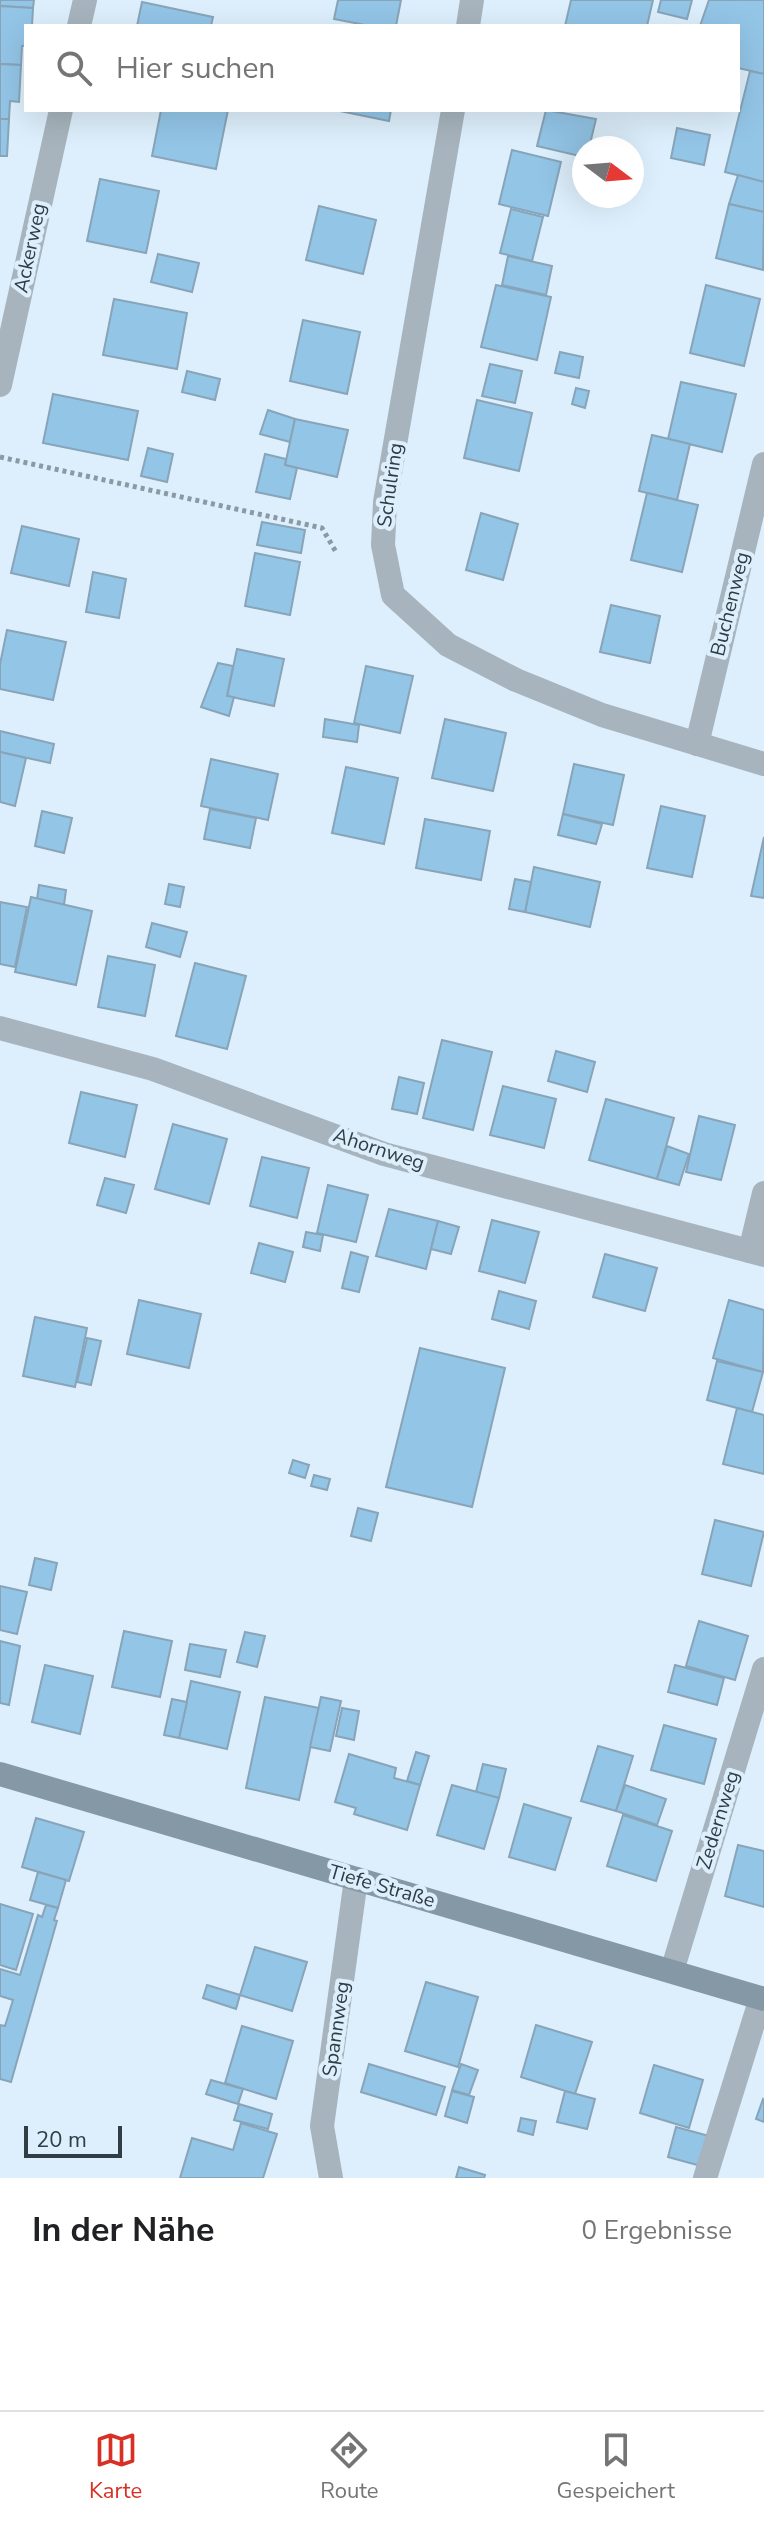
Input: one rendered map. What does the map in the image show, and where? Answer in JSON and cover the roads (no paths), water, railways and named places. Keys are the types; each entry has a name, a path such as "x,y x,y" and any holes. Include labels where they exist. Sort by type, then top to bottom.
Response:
{"main road":[{"name":"Tiefe Straße","path":"0,1774 762,1999"}],"street":[{"path":"79,24 85,0"},
{"path":"468,24 472,0"},
{"name":"Ackerweg","path":"0,385 61,112"},
{"name":"Schulring","path":"453,112 385,502 383,545 393,595 448,645 516,680 602,715 764,764"},
{"name":"Buchenweg","path":"697,744 764,464"},
{"name":"Ahornweg","path":"0,1028 153,1069 384,1154 757,1253"},
{"path":"757,1253 764,1193"},
{"name":"Zedernweg","path":"672,1971 764,1669"},
{"name":"Spannweg","path":"331,2178 322,2126 356,1879"},
{"path":"705,2178 762,1999"}]}
